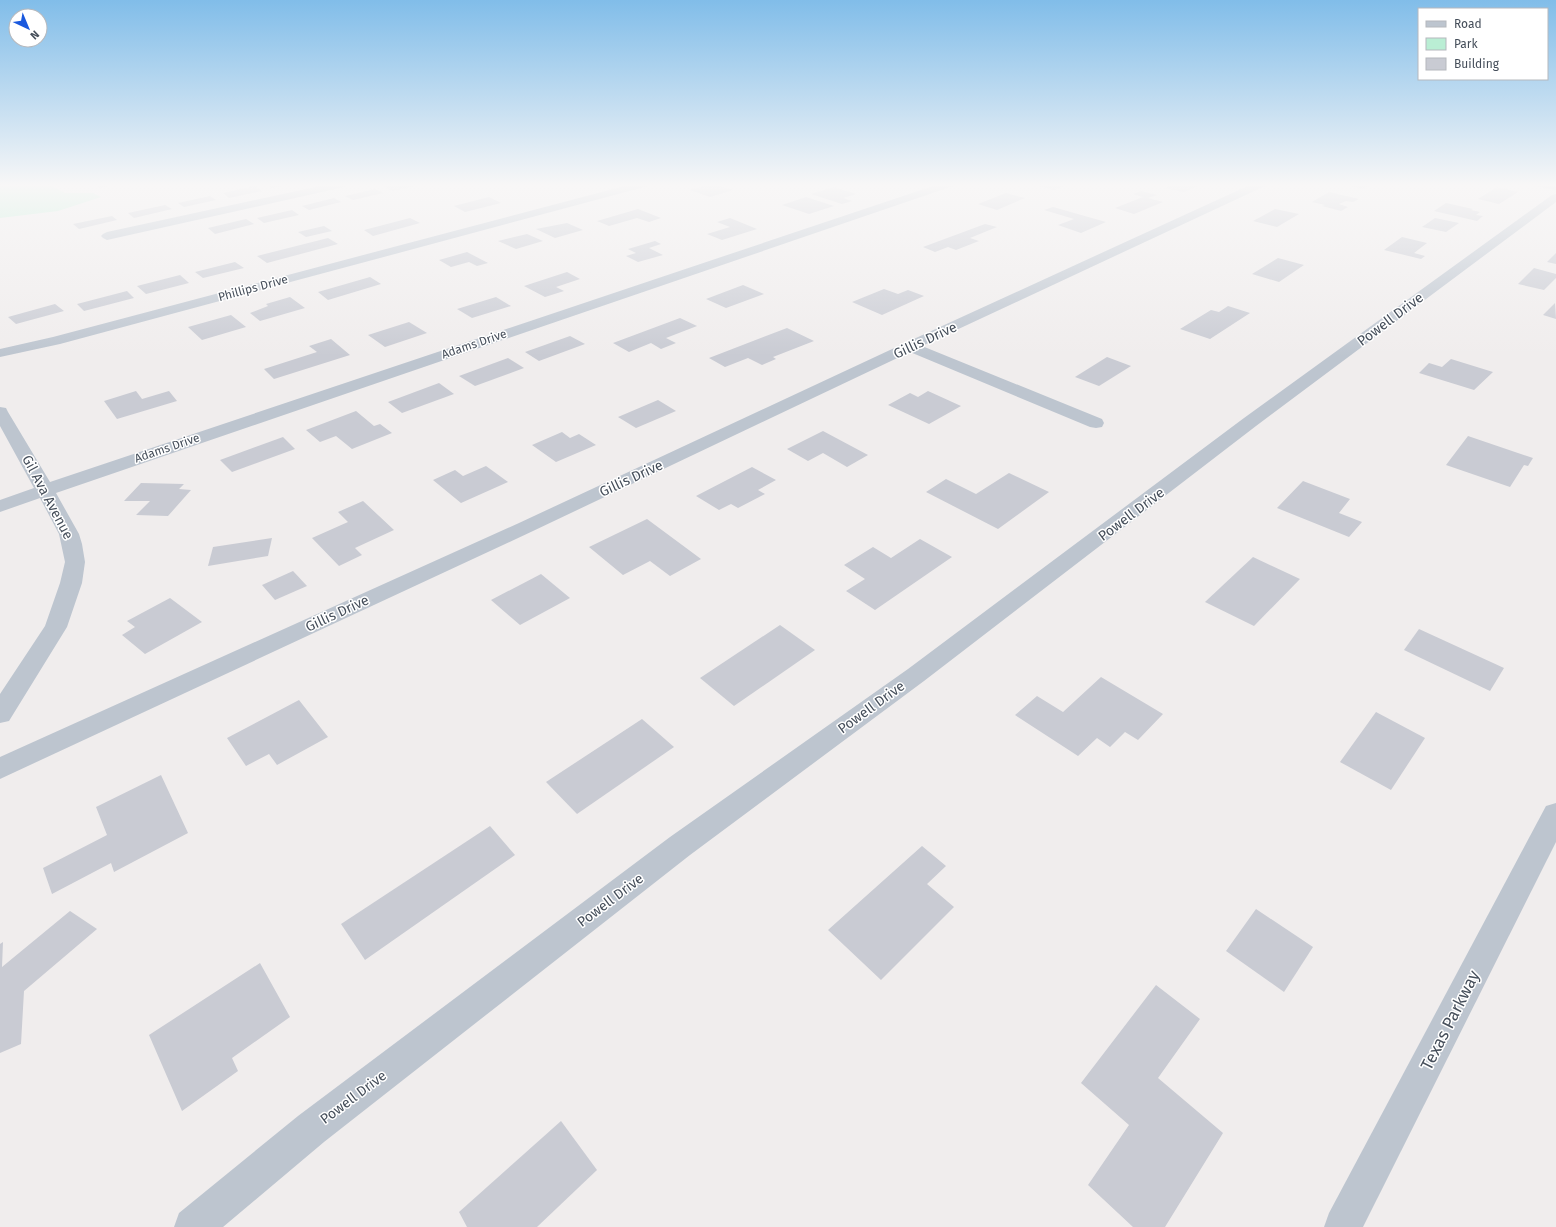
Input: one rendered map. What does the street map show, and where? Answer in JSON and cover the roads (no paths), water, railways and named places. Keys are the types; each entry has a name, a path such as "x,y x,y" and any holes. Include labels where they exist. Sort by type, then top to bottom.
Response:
{"street":[{"name":"Phillips Drive","path":"0,354 55,341 429,241"},
{"name":"Adams Drive","path":"0,506 780,241"},
{"name":"Gillis Drive","path":"0,768 526,527 910,346 1137,241"},
{"name":"Powell Drive","path":"193,1227 312,1129 680,846 916,675 1250,422 1496,241"},
{"path":"910,346 1096,423"},
{"name":"Gil Ava Avenue","path":"0,412 69,534 75,562 71,583 56,626 0,714"},
{"name":"Texas Parkway","path":"1343,1227 1556,814"}]}
